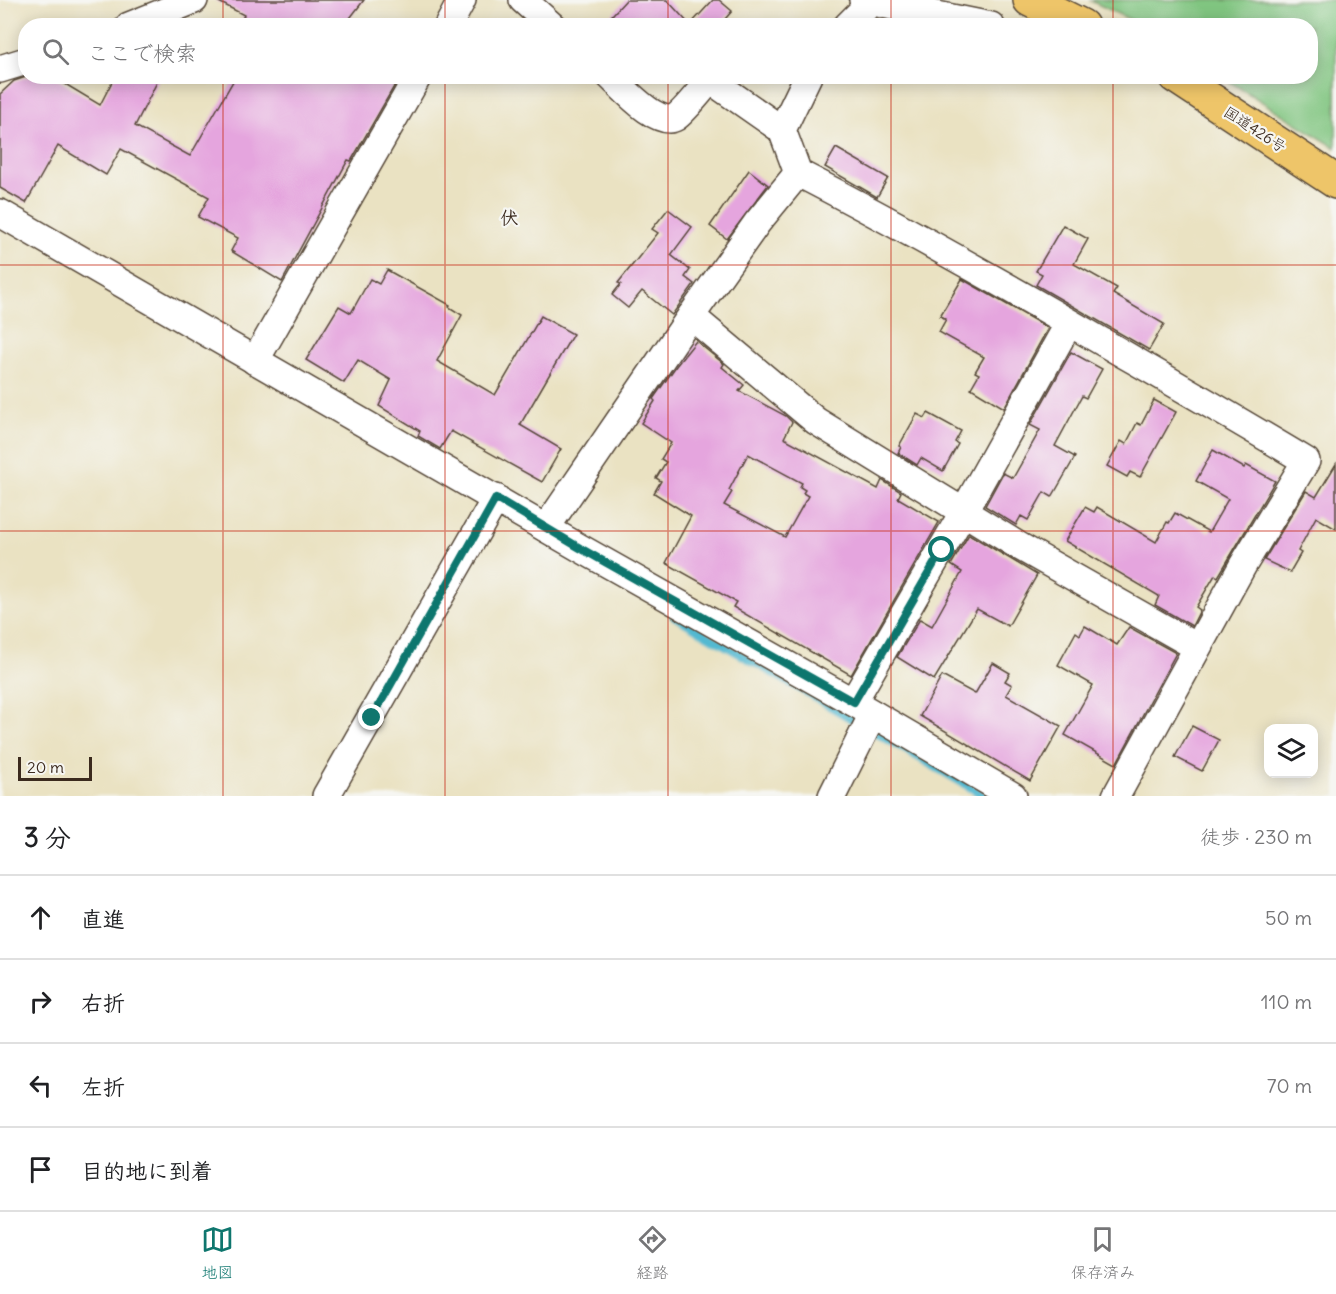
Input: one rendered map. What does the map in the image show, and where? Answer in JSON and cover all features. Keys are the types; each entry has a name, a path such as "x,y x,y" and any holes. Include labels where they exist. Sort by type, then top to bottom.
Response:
{"highway":[{"path":"1030,0 1066,18"},
{"name":"国道426号","path":"1187,84 1336,182"}],"street":[{"path":"149,18 194,0"},
{"path":"452,18 462,0"},
{"path":"523,0 543,18"},
{"path":"853,18 866,1 951,18"},
{"path":"0,69 18,63"},
{"path":"255,361 413,84"},
{"path":"619,84 654,115 664,120 676,117 706,84"},
{"path":"715,84 782,130 798,173 878,213 1201,398 1306,461 1243,565 1116,796"},
{"path":"782,130 804,84"},
{"path":"546,528 691,316 757,224 798,173"},
{"path":"0,213 863,708 1012,796"},
{"path":"691,316 816,421 1019,546 1197,647"},
{"path":"832,796 863,708 964,512 1069,323"},
{"path":"326,796 496,498"}],"green space":[{"path":"1089,0 1336,0 1336,148 1233,84 1318,84 1318,18 1126,18"}],"building":[{"path":"215,0 364,0 350,18 242,18 244,15"},
{"path":"626,0 667,0 684,18 609,18"},
{"path":"713,0 719,0 732,11 726,18 696,18"},
{"path":"18,80 18,84 65,84 100,105 111,84 156,84 135,126 190,156 231,84 395,84 351,161 348,160 282,282 231,251 238,238 198,217 209,197 121,149 106,175 58,146 26,203 0,188 0,94"},
{"path":"836,148 888,178 877,197 825,167"},
{"path":"749,170 768,185 727,239 710,226"},
{"path":"668,209 692,227 671,255 690,270 685,277 694,284 672,315 642,291 628,308 612,295 621,284 618,283 658,233 652,229"},
{"path":"1063,225 1088,239 1074,264 1117,288 1113,294 1164,324 1149,350 1036,285 1042,274 1036,271"},
{"path":"387,270 450,305 449,307 462,315 437,361 495,395 541,316 573,334 520,425 561,449 542,482 451,431 440,449 418,436 420,431 379,406 391,380 358,360 344,383 306,360 339,306 351,313 370,279 379,284"},
{"path":"962,279 1048,328 1004,408 971,388 979,374 975,372 984,357 939,332 946,319 940,316"},
{"path":"696,341 724,364 722,367 744,385 739,391 786,416 792,422 784,438 878,489 882,480 901,492 898,498 939,522 851,675 733,607 736,602 666,563 691,516 654,493 661,481 656,478 666,462 661,459 671,443 641,423 655,401 653,399","holes":["748,454 802,483 800,487 808,496 785,537 724,505 732,492 729,490"]},
{"path":"1071,352 1102,369 1086,398 1082,396 1055,446 1075,457 1052,497 1044,492 1028,520 1021,516 1016,525 985,506 1003,473 1013,478 1040,430 1030,425"},
{"path":"1154,400 1176,412 1140,477 1130,472 1127,477 1107,466 1121,441 1126,444 1137,423 1141,425"},
{"path":"928,413 961,431 955,442 958,444 943,471 921,458 917,465 898,453 901,447 899,446 917,414 925,418"},
{"path":"1213,450 1244,468 1246,465 1275,481 1218,577 1215,575 1196,607 1200,610 1192,626 1155,605 1159,596 1065,541 1085,507 1094,512 1097,507 1156,542 1175,513 1209,532 1228,499 1196,481"},
{"path":"1336,464 1336,529 1316,517 1298,551 1301,553 1290,572 1264,560 1306,491 1316,497"},
{"path":"969,534 1037,575 1008,626 977,609 934,680 897,657 920,619 932,626 962,572 951,565"},
{"path":"1085,626 1117,645 1129,627 1176,653 1116,764 1065,735 1093,685 1058,665 1076,632 1080,635"},
{"path":"993,663 1010,673 1005,681 1012,685 1006,695 1061,726 1030,781 920,716 942,676 975,694"},
{"path":"1192,726 1219,740 1202,771 1175,757"}],"waterway":[{"path":"674,616 985,796"}],"district":[{"name":"伏","path":"509,217"}],"route":[{"path":"372,718 496,498 580,548 854,702 942,550"}]}
